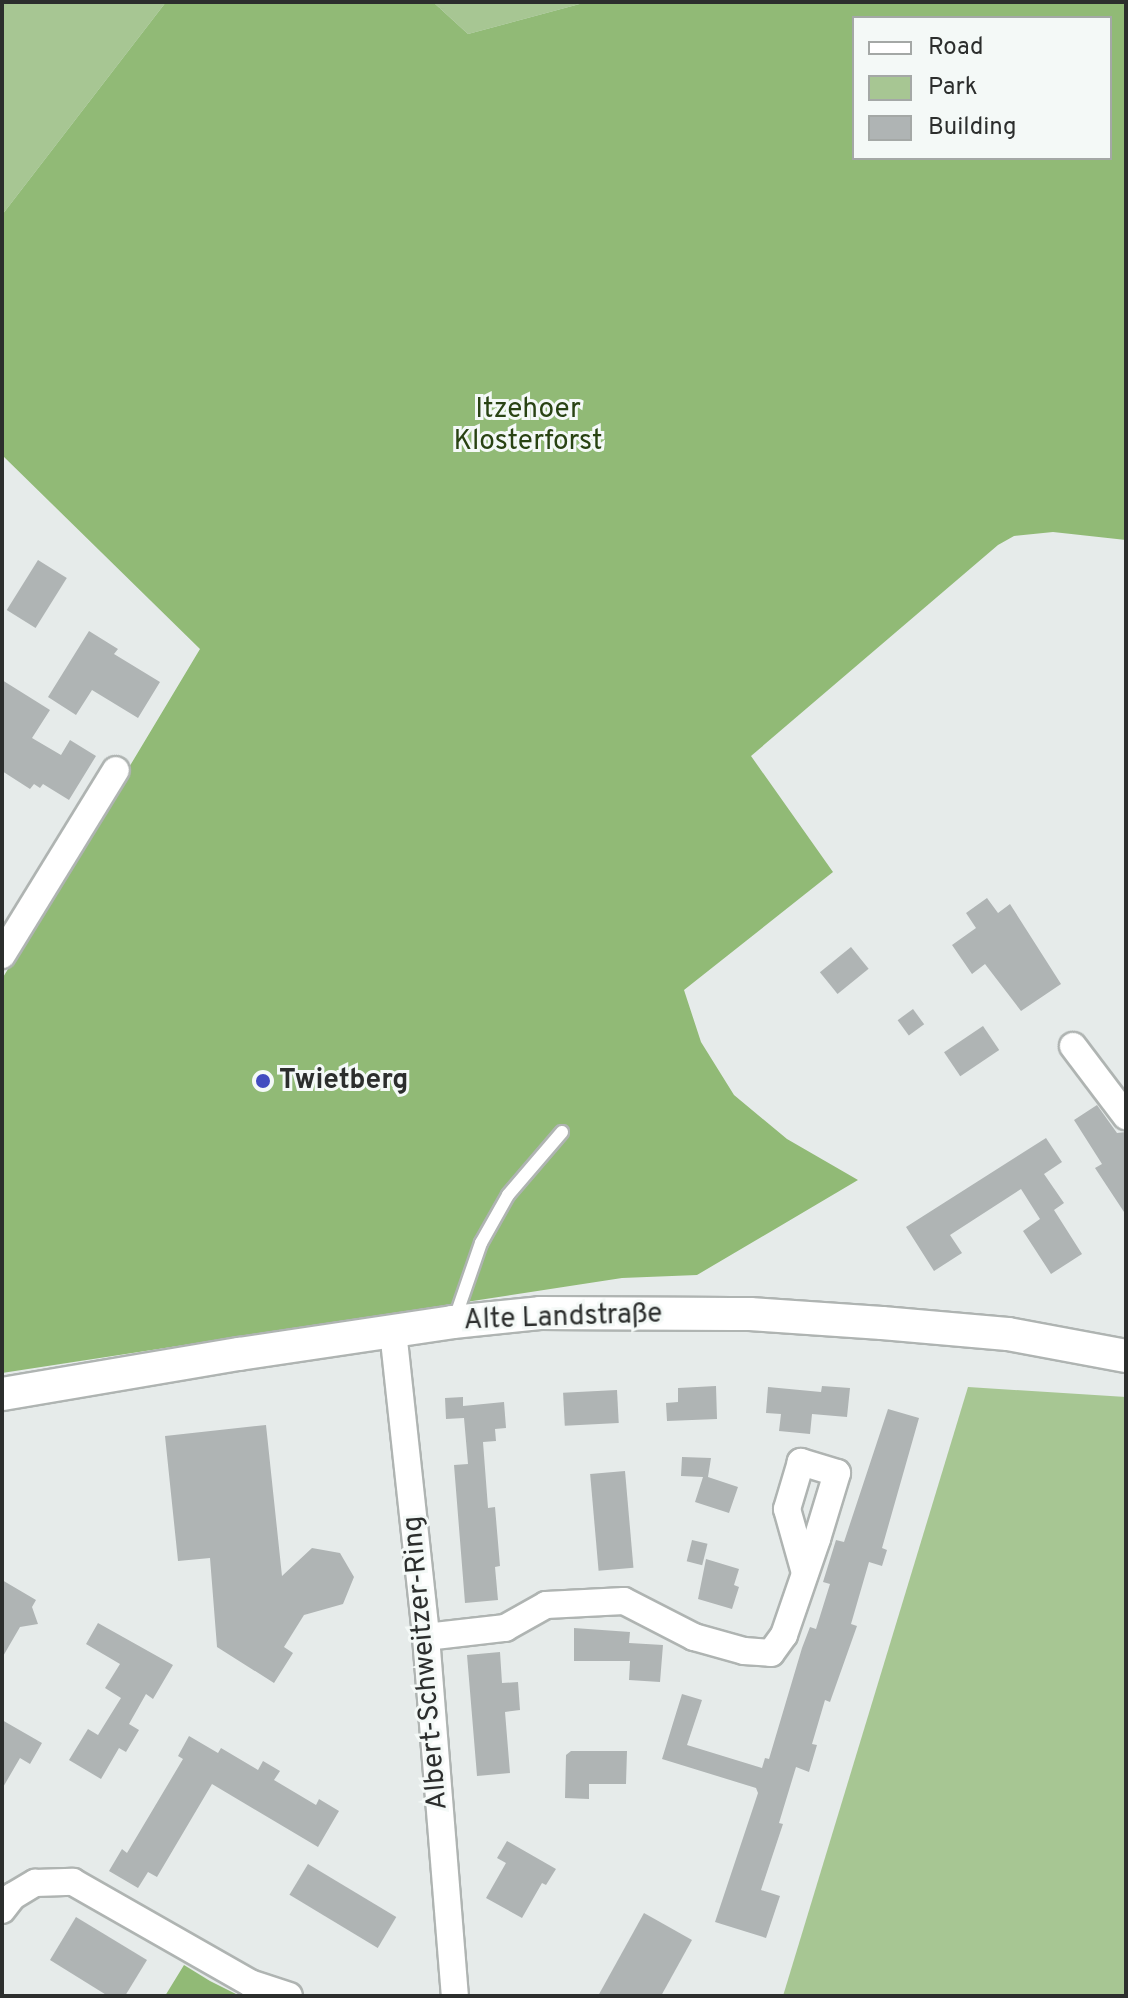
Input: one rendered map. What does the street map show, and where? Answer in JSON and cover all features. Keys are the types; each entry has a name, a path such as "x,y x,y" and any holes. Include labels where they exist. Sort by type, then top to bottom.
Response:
{"street":[{"path":"2,955 116,770"},
{"path":"1073,1046 1126,1116"},
{"name":"Alte Landstraße","path":"2,1394 453,1322 607,1311 750,1314 983,1331 1126,1356"},
{"name":"Albert-Schweitzer-Ring","path":"393,1331 426,1637 455,1996"},
{"path":"426,1637 505,1628 546,1605 624,1601 694,1637 752,1653 771,1653 784,1635 805,1573"},
{"path":"2,1910 13,1896 35,1883 73,1882 250,1983 289,1996"}],"lane":[{"path":"453,1322 481,1243 508,1195 562,1132"}],"green space":[{"path":"2,2 166,2 2,215"},
{"name":"Itzehoer Klosterforst","path":"166,2 433,2 468,34 587,2 1126,2 1126,540 1053,532 1014,536 998,545 751,756 833,872 684,990 701,1042 734,1095 787,1139 858,1180 697,1275 622,1278 2,1373 2,979 200,649 2,455 2,215"},
{"path":"433,2 587,2 468,34"},
{"path":"968,1387 1126,1397 1126,1996 783,1996"},
{"path":"184,1965 210,1981 240,1996 165,1996"}],"building":[{"path":"38,560 67,578 36,628 7,610"},
{"path":"89,631 118,649 114,654 160,682 138,718 92,690 76,715 48,697"},
{"path":"2,680 50,710 32,738 61,755 70,740 96,756 69,800 43,784 40,788 34,784 30,789 2,771"},
{"path":"987,898 998,913 1010,904 1061,984 1021,1011 985,964 972,974 952,945 976,928 966,913"},
{"path":"851,947 869,969 838,994 820,972"},
{"path":"913,1009 924,1024 909,1036 898,1020"},
{"path":"983,1026 999,1050 960,1076 944,1052"},
{"path":"1097,1105 1117,1133 1126,1132 1126,1215 1095,1168 1102,1164 1074,1120"},
{"path":"1046,1138 1062,1162 1044,1174 1064,1203 1054,1210 1082,1254 1051,1274 1023,1231 1040,1219 1021,1189 950,1235 962,1253 934,1271 906,1227"},
{"path":"716,1386 717,1419 667,1421 666,1403 678,1402 678,1388"},
{"path":"822,1386 850,1388 847,1417 812,1414 810,1434 779,1431 781,1414 766,1413 768,1387 821,1392"},
{"path":"617,1390 619,1423 565,1426 563,1393"},
{"path":"463,1397 463,1406 504,1402 506,1428 495,1429 496,1441 483,1442 488,1508 495,1507 500,1566 495,1567 498,1600 465,1603 454,1465 468,1464 464,1418 446,1419 445,1398"},
{"path":"888,1409 919,1418 882,1548 887,1550 882,1566 869,1562 851,1624 857,1626 830,1702 825,1700 812,1744 817,1745 809,1772 796,1767 779,1823 783,1824 761,1890 780,1896 766,1938 715,1922 758,1793 756,1788 662,1759 682,1694 702,1700 687,1745 762,1768 765,1758 769,1759 802,1648 810,1627 816,1629 830,1584 823,1582 836,1540 844,1542"},
{"path":"266,1425 282,1576 312,1548 340,1553 354,1577 343,1604 304,1615 284,1647 293,1653 274,1683 217,1647 210,1558 178,1561 165,1436"},
{"path":"682,1457 711,1458 708,1477 738,1487 729,1513 695,1502 703,1477 681,1476"},
{"path":"625,1471 633,1568 599,1571 590,1474"},
{"path":"692,1540 708,1544 702,1565 687,1561"},
{"path":"706,1559 739,1569 734,1585 739,1587 732,1609 698,1599"},
{"path":"2,1580 36,1600 32,1607 38,1624 20,1627 2,1658"},
{"path":"98,1623 173,1665 153,1699 146,1694 129,1724 139,1730 126,1752 119,1748 101,1779 69,1760 88,1729 98,1735 121,1698 105,1688 120,1664 86,1644"},
{"path":"574,1628 630,1632 629,1643 663,1645 660,1682 629,1680 630,1661 574,1661"},
{"path":"500,1652 502,1683 518,1682 520,1710 505,1712 510,1773 477,1776 467,1655"},
{"path":"2,1720 42,1743 30,1764 20,1758 2,1789"},
{"path":"189,1736 218,1753 221,1748 258,1770 263,1761 280,1771 274,1780 316,1805 319,1799 339,1811 318,1847 212,1784 157,1877 148,1872 138,1888 109,1871 122,1849 127,1853 183,1759 178,1756"},
{"path":"571,1751 627,1751 626,1784 589,1784 589,1799 565,1798 566,1755"},
{"path":"507,1841 556,1869 546,1885 542,1883 522,1918 486,1898 506,1863 497,1858"},
{"path":"308,1864 396,1917 378,1948 289,1895"},
{"path":"644,1913 692,1940 661,1996 598,1996"},
{"path":"76,1917 147,1960 125,1996 108,1996 50,1960"}],"place":[{"name":"Twietberg","path":"263,1081"}]}
